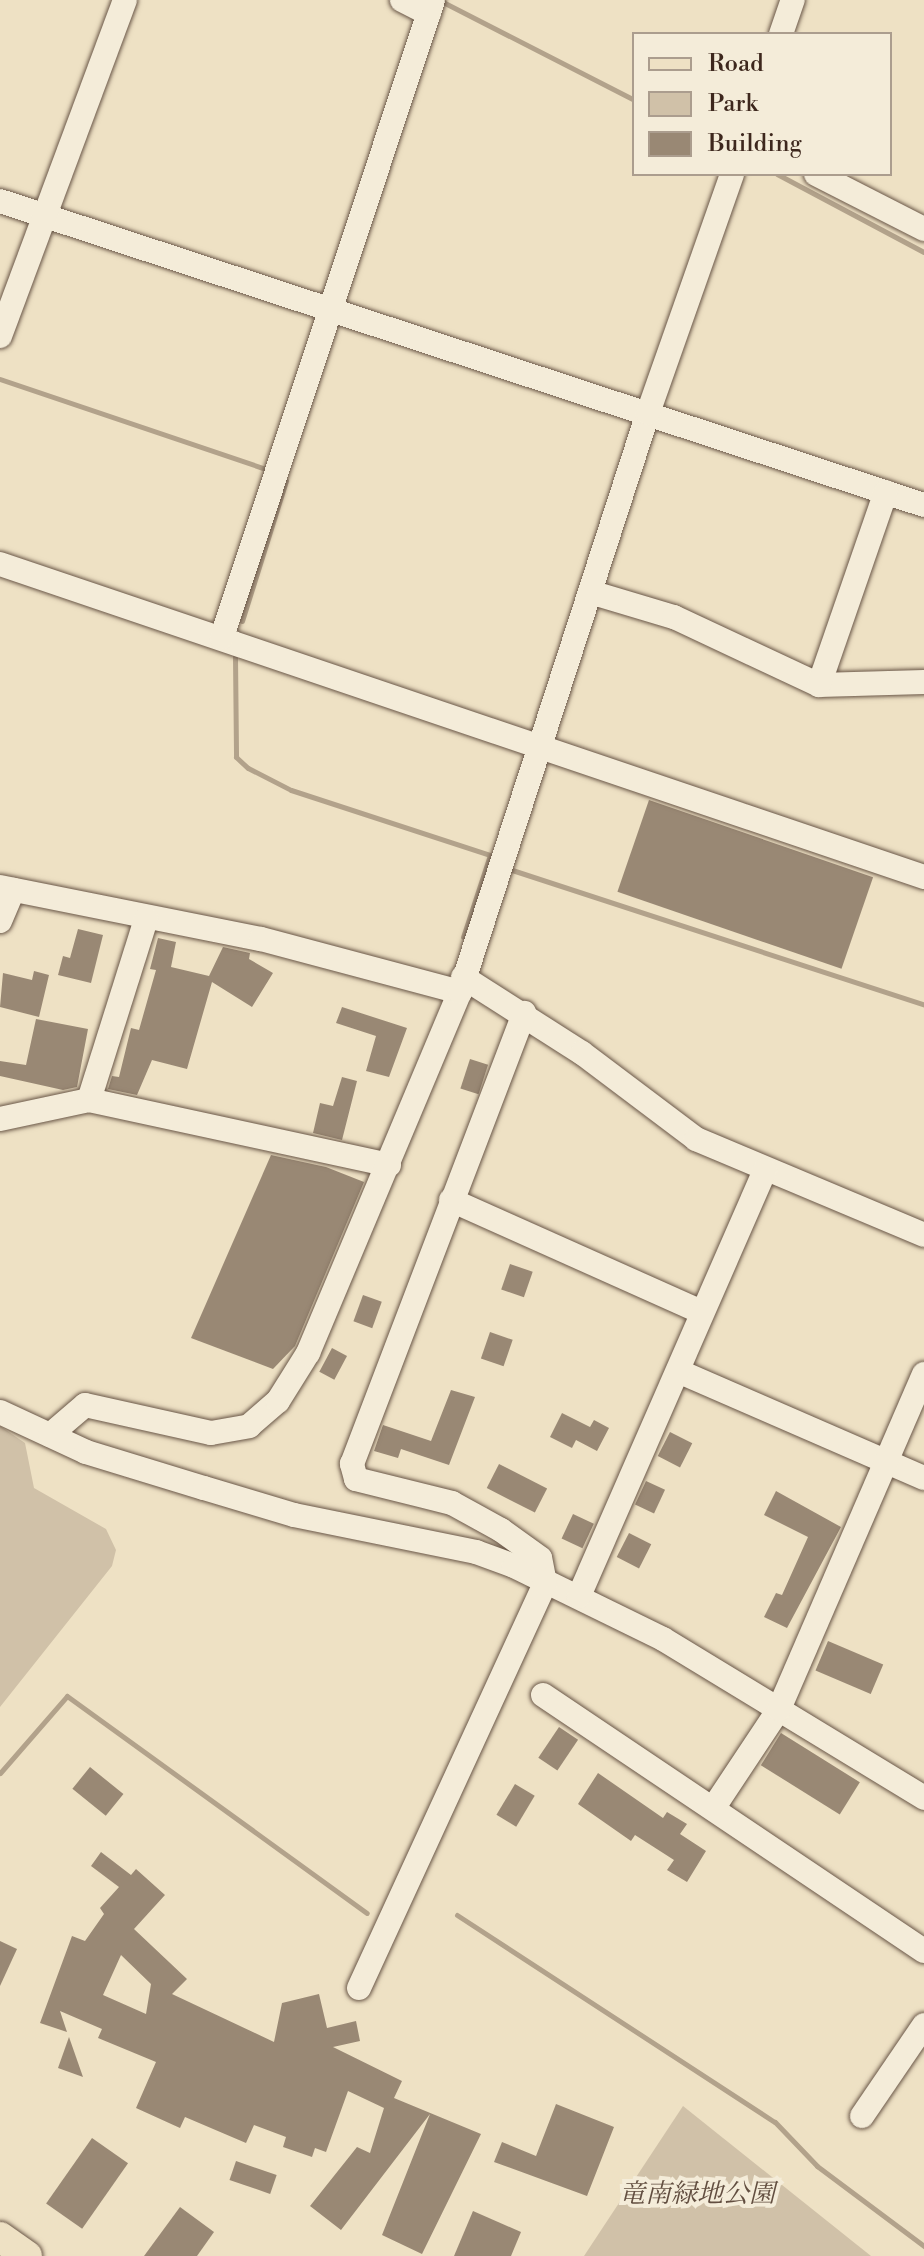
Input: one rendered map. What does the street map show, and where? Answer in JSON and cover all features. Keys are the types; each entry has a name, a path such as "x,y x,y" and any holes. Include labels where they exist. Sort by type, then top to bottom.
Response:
{"main road":[{"path":"0,2237 27,2256"}],"street":[{"path":"0,336 125,0"},
{"path":"222,637 431,8 402,0"},
{"path":"781,32 788,2"},
{"path":"50,1435 85,1405 211,1433 249,1426 278,1401 308,1353 382,1164 461,985 648,413 731,176"},
{"path":"820,176 924,229"},
{"path":"0,201 924,505"},
{"path":"819,685 886,492"},
{"path":"0,564 924,877"},
{"path":"590,592 674,617 819,685 924,682"},
{"path":"0,921 7,888 146,919 261,939 461,985 524,1013 696,1139 765,1171 924,1235"},
{"path":"89,1100 146,919"},
{"path":"359,1988 545,1583 540,1558 501,1530 452,1503 356,1479 352,1464 524,1013"},
{"path":"0,1119 89,1100 382,1164"},
{"path":"579,1596 765,1171"},
{"path":"451,1200 701,1312"},
{"path":"678,1371 924,1478"},
{"path":"714,1807 779,1709 924,1374"},
{"path":"0,1412 86,1452 294,1515 476,1552 579,1596 779,1709 924,1798"},
{"path":"543,1695 714,1807 924,1951"},
{"path":"862,2116 924,2025"}],"green space":[{"path":"0,1426 25,1443 34,1488 106,1529 116,1550 112,1566 0,1707"},
{"name":"竜南緑地公園","path":"683,2106 871,2256 584,2256"}],"building":[{"path":"649,800 873,877 842,969 617,892"},
{"path":"78,929 103,935 91,983 58,975 63,956 70,958"},
{"path":"158,938 176,942 171,967 209,976 223,947 250,953 249,959 273,973 252,1007 212,982 187,1069 152,1060 137,1095 108,1089 112,1076 119,1077 131,1028 139,1030 156,970 150,969"},
{"path":"34,971 49,975 39,1017 0,1007 3,973 32,980"},
{"path":"342,1007 407,1028 389,1077 366,1071 376,1036 336,1023"},
{"path":"36,1019 88,1029 77,1087 63,1090 0,1076 0,1061 26,1065"},
{"path":"470,1059 488,1065 478,1094 460,1088"},
{"path":"342,1077 357,1081 342,1140 313,1133 320,1103 333,1106"},
{"path":"271,1155 326,1167 364,1182 295,1346 273,1369 191,1338"},
{"path":"510,1264 533,1272 524,1297 501,1290"},
{"path":"363,1295 382,1302 372,1328 353,1321"},
{"path":"490,1332 513,1340 504,1366 481,1358"},
{"path":"332,1348 347,1356 334,1380 319,1372"},
{"path":"451,1390 475,1397 449,1465 401,1449 398,1458 374,1451 383,1425 431,1441"},
{"path":"562,1413 590,1427 594,1420 609,1428 597,1451 576,1440 572,1448 550,1437"},
{"path":"670,1432 692,1443 680,1467 658,1456"},
{"path":"499,1464 547,1489 535,1513 487,1488"},
{"path":"646,1481 665,1490 654,1513 635,1505"},
{"path":"776,1491 841,1527 787,1628 764,1617 776,1593 782,1595 808,1537 764,1515"},
{"path":"573,1514 594,1524 582,1548 562,1538"},
{"path":"629,1533 651,1544 639,1568 617,1557"},
{"path":"828,1641 883,1664 871,1694 815,1670"},
{"path":"559,1727 578,1740 557,1771 538,1758"},
{"path":"781,1733 860,1782 840,1815 761,1765"},
{"path":"90,1767 123,1794 106,1816 72,1789"},
{"path":"598,1773 663,1818 667,1812 687,1824 680,1834 706,1851 687,1882 667,1870 674,1860 635,1835 631,1841 578,1804"},
{"path":"515,1784 535,1796 516,1827 496,1815"},
{"path":"101,1852 131,1875 136,1869 165,1895 134,1929 187,1979 172,1994 274,2042 282,2003 319,1994 327,2028 356,2021 360,2041 333,2047 402,2081 394,2098 481,2134 422,2254 382,2235 430,2114 341,2230 310,2206 357,2147 370,2153 384,2108 348,2091 326,2152 315,2148 312,2157 283,2147 286,2137 254,2125 246,2143 185,2117 180,2128 136,2108 156,2062 98,2038 102,2029 60,2011 67,2032 40,2023 72,1936 85,1941 104,1914 100,1908 119,1887 91,1866","holes":["121,1955 151,1984 146,2014 103,1995"]},
{"path":"0,1941 17,1949 0,1986"},
{"path":"69,2037 83,2077 58,2068"},
{"path":"556,2104 614,2127 587,2196 494,2162 502,2142 536,2156"},
{"path":"92,2138 128,2163 82,2229 46,2204"},
{"path":"236,2161 277,2175 270,2194 229,2180"},
{"path":"180,2207 214,2232 197,2256 144,2256"},
{"path":"473,2211 521,2232 511,2256 454,2256"}],"waterway":[{"path":"439,0 632,99"},
{"path":"781,176 924,252"},
{"path":"0,379 272,471"},
{"path":"242,621 286,481"},
{"path":"235,657 236,757 248,768 291,790 490,855 463,937"},
{"path":"509,869 924,1005"},
{"path":"0,1773 67,1696 367,1913"},
{"path":"457,1915 775,2122 817,2166 924,2246"}]}
